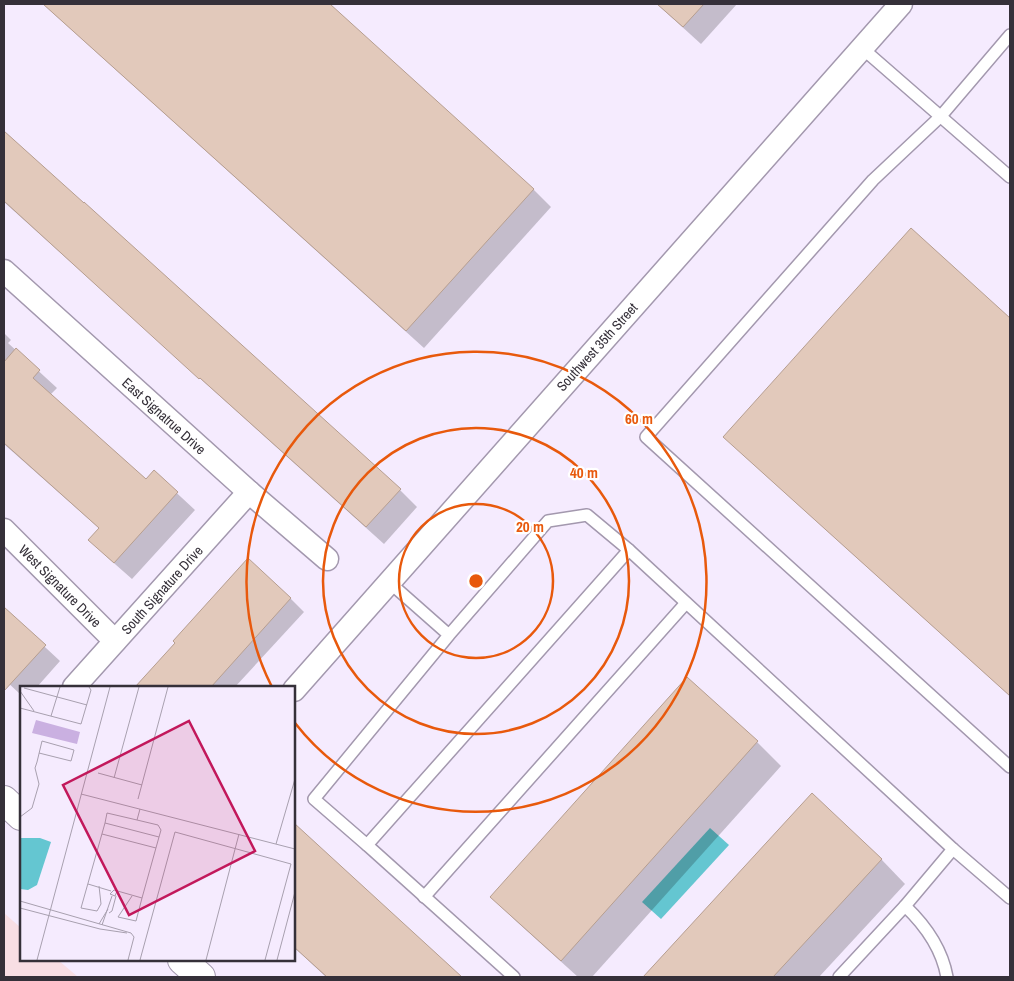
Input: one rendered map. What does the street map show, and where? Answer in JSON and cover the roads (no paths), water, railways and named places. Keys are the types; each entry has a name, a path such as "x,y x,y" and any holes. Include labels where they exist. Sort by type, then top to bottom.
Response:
{"main road":[{"path":"4,800 20,815"},
{"path":"183,961 202,977"}],"street":[{"name":"Southwest 35th Street","path":"295,689 901,4"},
{"name":"East Signatrue Drive","path":"4,271 249,492 327,559"},
{"name":"South Signature Drive","path":"75,686 249,492"},
{"name":"West Signature Drive","path":"4,530 115,641"}],"lane":[{"path":"1010,35 941,116 873,180 646,437 1010,767"},
{"path":"862,48 1010,177"},
{"path":"514,977 367,844 314,799 449,635 548,521 587,514 629,550 953,849 1010,898"},
{"path":"367,844 629,550"},
{"path":"389,582 449,635"},
{"path":"424,897 686,603"},
{"path":"839,977 953,849"},
{"path":"904,906 918,919 939,951 947,977"}],"water":[{"path":"710,828 729,845 661,919 642,902"}]}
